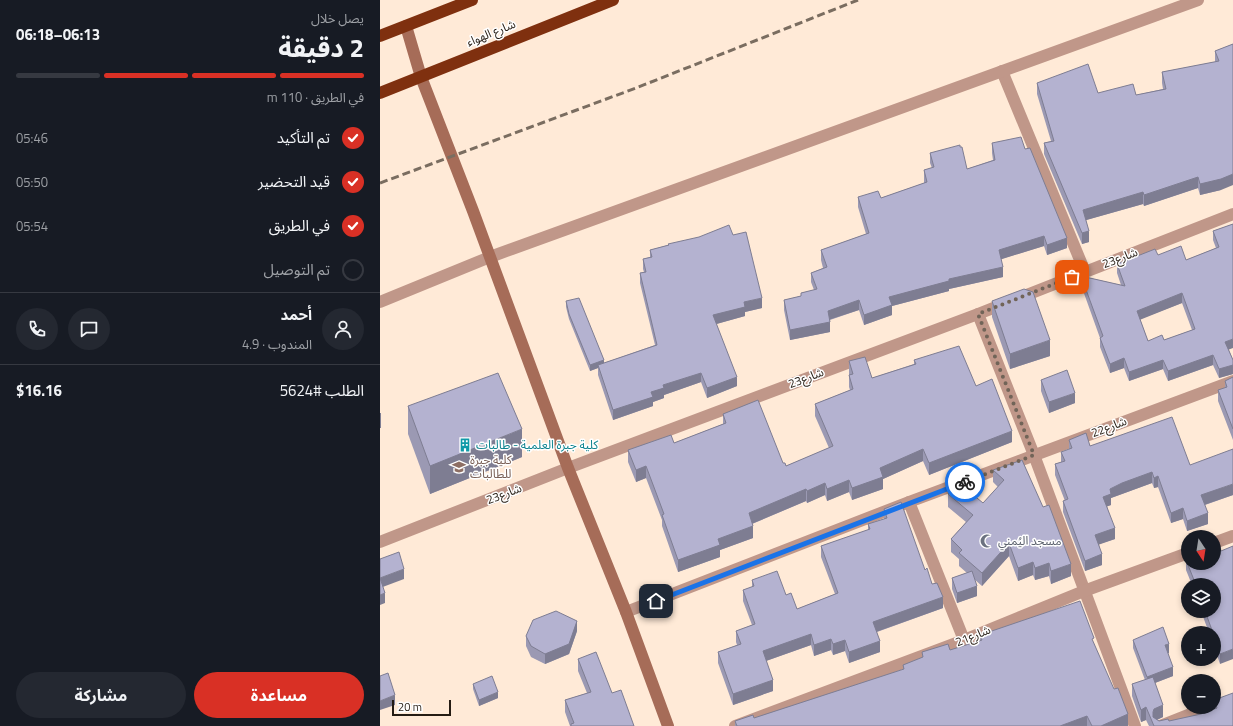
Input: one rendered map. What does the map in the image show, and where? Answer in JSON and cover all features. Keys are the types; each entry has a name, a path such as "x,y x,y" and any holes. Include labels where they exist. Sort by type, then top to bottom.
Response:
{"highway":[{"path":"380,36 472,0"},
{"name":"شارع الهواء","path":"380,92 613,0"}],"street":[{"path":"380,302 490,257 1198,0"},
{"path":"406,26 421,76 568,468 626,612 668,726"},
{"path":"1002,71 1085,272"},
{"name":"شارع23","path":"380,542 568,468 978,314 1233,214"},
{"path":"978,314 1034,455 1135,726"},
{"name":"شارع22","path":"626,612 909,502 1233,381"},
{"path":"909,502 964,640"},
{"path":"1221,540 1233,536"},
{"name":"شارع21","path":"736,726 964,640 1084,591 1181,556"},
{"path":"1160,726 1190,714"}],"building":[{"path":"1233,44 1233,174 1221,179 1200,184 1198,177 1144,195 1143,192 1083,210 1089,231 1082,233 1044,143 1054,141 1037,83 1088,64 1098,93 1133,84 1136,95 1166,89 1162,72 1219,61 1215,51"},
{"path":"1021,137 1025,149 1030,148 1067,238 1047,245 1044,236 999,250 1003,267 949,279 949,281 889,297 892,305 864,315 859,300 828,311 830,322 790,330 784,300 801,296 801,293 817,289 811,273 827,267 821,250 869,233 858,197 878,191 881,198 927,182 924,170 934,167 930,153 960,145 960,147 962,147 967,169 995,160 992,143"},
{"path":"1233,224 1233,339 1225,342 1233,360 1233,365 1219,369 1213,355 1168,371 1163,360 1129,372 1124,358 1110,364 1100,338 1103,336 1081,276 1125,286 1117,264 1155,249 1158,255 1181,246 1186,260 1219,247 1213,231","holes":["1182,293 1195,329 1164,340 1162,335 1148,341 1137,311"]},
{"path":"729,225 733,235 746,232 762,298 744,302 745,307 713,315 737,377 707,388 701,373 663,385 664,388 651,392 653,397 613,410 598,365 657,345 640,273 646,272 643,259 652,257 650,250 699,237"},
{"path":"1024,289 1033,292 1050,340 1010,354 992,301"},
{"path":"579,298 604,360 590,365 569,314 566,301"},
{"path":"959,346 976,386 992,379 1012,431 929,463 923,449 880,468 883,477 852,488 849,480 827,489 825,483 807,491 806,489 749,513 753,526 718,539 720,545 678,560 662,515 664,514 646,466 636,470 628,450 671,435 674,443 726,423 723,414 758,400 783,463 785,463 786,466 833,446 815,404 853,389 849,375 853,374 849,361 865,357 872,378 916,364 914,360"},
{"path":"1067,370 1075,393 1049,402 1041,380"},
{"path":"498,373 522,429 430,466 408,406"},
{"path":"1233,377 1233,429 1218,390 1227,387 1225,381"},
{"path":"1172,417 1190,465 1233,449 1233,484 1201,495 1208,513 1187,521 1183,508 1171,513 1158,476 1154,478 1152,472 1110,489 1111,494 1103,497 1115,528 1095,535 1102,554 1085,561 1063,501 1068,499 1055,464 1065,461 1061,452 1072,448 1069,440 1086,433 1090,446"},
{"path":"1022,460 1043,507 1049,505 1071,564 1051,571 1049,563 1035,568 1033,562 1018,568 1009,543 982,573 959,553 962,550 951,539 973,515 948,494 959,483 983,503 1004,480 993,470"},
{"path":"901,502 925,570 927,568 932,584 937,583 943,597 873,622 880,641 849,652 845,640 833,644 831,639 814,645 811,634 763,651 773,680 733,694 718,652 741,644 736,631 755,624 743,590 754,586 752,580 777,571 786,595 791,593 797,609 838,593 821,546 870,529 868,524 887,518 884,509"},
{"path":"1233,546 1233,649 1221,654 1221,626 1210,626 1208,618 1221,618 1221,578 1193,578 1190,570 1221,570 1221,551"},
{"path":"399,552 404,569 380,578 380,559"},
{"path":"972,571 977,586 957,593 952,578"},
{"path":"380,578 385,593 380,595"},
{"path":"1080,601 1094,638 1092,639 1114,689 1118,688 1128,714 1101,726 1092,726 1087,716 1060,726 737,726 735,721 753,715 754,718 904,669 903,665 923,657 922,652 948,644 950,650 982,640 980,635"},
{"path":"556,611 577,621 569,644 545,654 531,646 526,636 533,620"},
{"path":"1163,627 1169,644 1165,645 1173,667 1147,677 1133,640"},
{"path":"596,652 612,693 621,690 634,726 571,726 571,724 574,723 565,700 591,692 578,659"},
{"path":"388,673 395,695 380,701 380,676"},
{"path":"492,676 498,692 479,700 473,684"},
{"path":"1153,677 1163,705 1154,709 1153,712 1153,717 1159,721 1168,719 1169,721 1201,714 1221,714 1221,697 1233,693 1233,726 1154,726 1146,707 1141,710 1132,684"}],"railway":[{"path":"380,183 636,88 858,0"}],"way so far":[{"path":"965,482 1034,455 978,314 1072,277"}],"place":[{"name":"كلية جبرة العلمية - طالبات","path":"465,445"},
{"name":"كلية جبرة للطالبات","path":"459,467"},
{"name":"مسجد اليُمني","path":"987,541"}],"route":[{"path":"656,601 909,502 965,482"}]}
